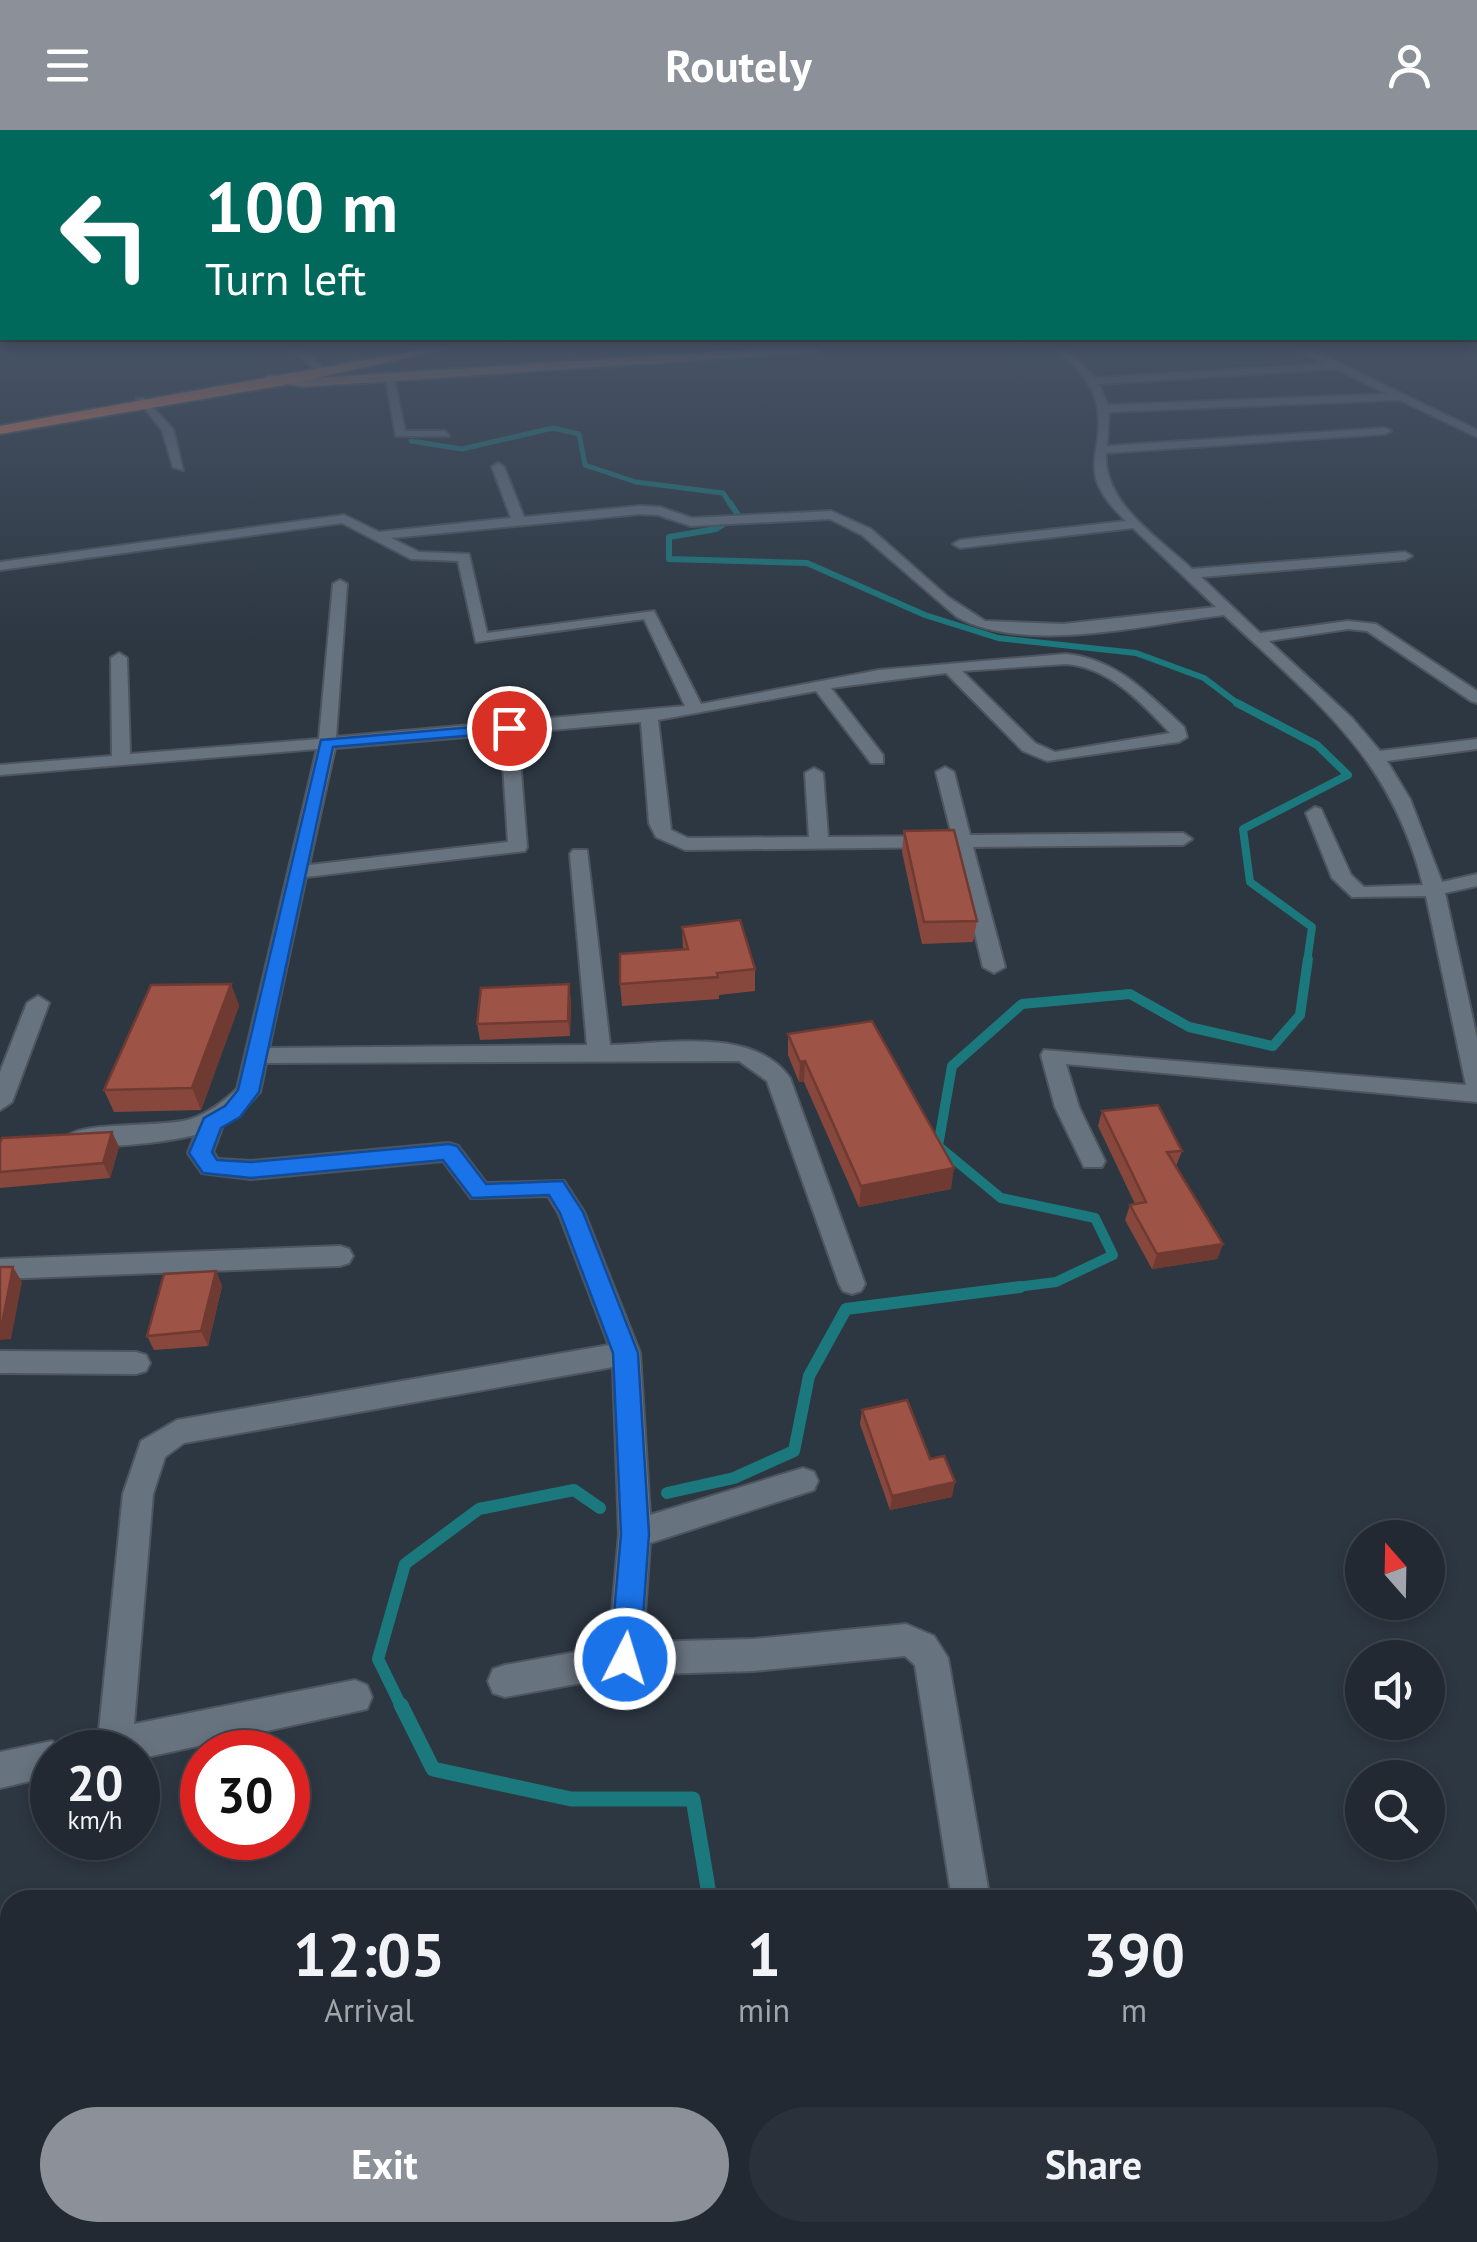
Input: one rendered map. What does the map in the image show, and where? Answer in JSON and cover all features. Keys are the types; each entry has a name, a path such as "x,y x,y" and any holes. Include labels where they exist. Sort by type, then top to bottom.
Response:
{"street":[{"path":"172,447 179,468"},
{"path":"1098,447 1102,486 1134,524 1335,710 1375,757 1409,820 1433,890 1477,1084"},
{"path":"1098,450 1150,447"},
{"path":"498,467 519,521"},
{"path":"381,535 648,509 682,522 822,516 845,519 956,610 996,628 1037,629 1226,610"},
{"path":"0,566 352,520 416,556 464,557 481,638 649,614 696,711"},
{"path":"960,544 1134,524"},
{"path":"1188,574 1405,556"},
{"path":"57,1138 191,1132 232,1112 248,1092 326,743 340,584"},
{"path":"1257,638 1348,625 1371,628 1477,698"},
{"path":"119,658 121,760"},
{"path":"0,770 648,716 696,711 821,686 951,670 1090,660 1178,730 1179,736 1070,755 1044,755 1030,748 951,670"},
{"path":"821,686 876,759"},
{"path":"648,716 662,833 684,844 1183,839"},
{"path":"298,872 518,847 509,728"},
{"path":"1375,757 1477,744"},
{"path":"945,772 994,967"},
{"path":"814,773 819,844"},
{"path":"1315,813 1347,887 1359,893 1433,890 1477,880"},
{"path":"580,854 599,1051"},
{"path":"0,1102 38,1003"},
{"path":"256,1056 729,1052 766,1062 778,1078 852,1284"},
{"path":"1093,1161 1067,1107 1052,1055 1477,1094"},
{"path":"211,1124 200,1153 211,1167 251,1170 449,1152 480,1192 555,1186 571,1212 626,1353 635,1534 625,1659"},
{"path":"0,1268 340,1256"},
{"path":"103,1730 138,1494 152,1450 177,1432 626,1353"},
{"path":"0,1362 136,1363"},
{"path":"635,1534 803,1481"},
{"path":"505,1681 625,1659 754,1655 906,1640 922,1647 931,1658 939,1698 969,1890"},
{"path":"160,1737 355,1697"},
{"path":"0,1770 30,1764"}],"building":[{"path":"954,830 977,921 924,922 904,831"},
{"path":"740,920 755,969 717,973 718,977 620,984 620,954 688,949 682,927"},
{"path":"231,984 192,1088 104,1090 151,985"},
{"path":"569,984 568,1021 477,1024 481,988"},
{"path":"872,1021 954,1168 861,1186 805,1061 800,1062 788,1034"},
{"path":"1158,1105 1182,1151 1167,1152 1223,1244 1157,1254 1130,1205 1146,1202 1102,1111"},
{"path":"112,1132 103,1163 0,1172 2,1138"},
{"path":"0,1267 13,1267 2,1324 0,1324"},
{"path":"216,1271 201,1331 147,1336 164,1274"},
{"path":"907,1400 930,1459 944,1456 955,1482 892,1496 862,1410"}],"waterway":[{"path":"446,447 473,447"},
{"path":"581,447 585,465 636,482 723,493 731,505"},
{"path":"730,503 738,515 716,529 669,537 669,559 807,563 925,615 998,638 1136,653 1204,678 1237,703"},
{"path":"1237,703 1317,745 1348,775 1243,829 1250,882 1312,927 1307,962"},
{"path":"1237,703 1241,706"},
{"path":"1001,1289 1056,1282 1113,1255 1095,1218 1001,1198 938,1146 952,1066 1022,1004 1130,994 1189,1027 1273,1046 1300,1015 1308,959"},
{"path":"667,1493 734,1478 794,1451 809,1376 846,1309 1020,1287"},
{"path":"402,1708 378,1659 405,1564 479,1509 574,1490 600,1508"},
{"path":"401,1705 433,1769 571,1799 693,1799 708,1890"}],"route":[{"path":"509,728 326,743 248,1092 232,1112 211,1124 200,1153 211,1167 251,1170 449,1152 480,1192 555,1186 571,1212 626,1353 635,1534 625,1659"}]}
